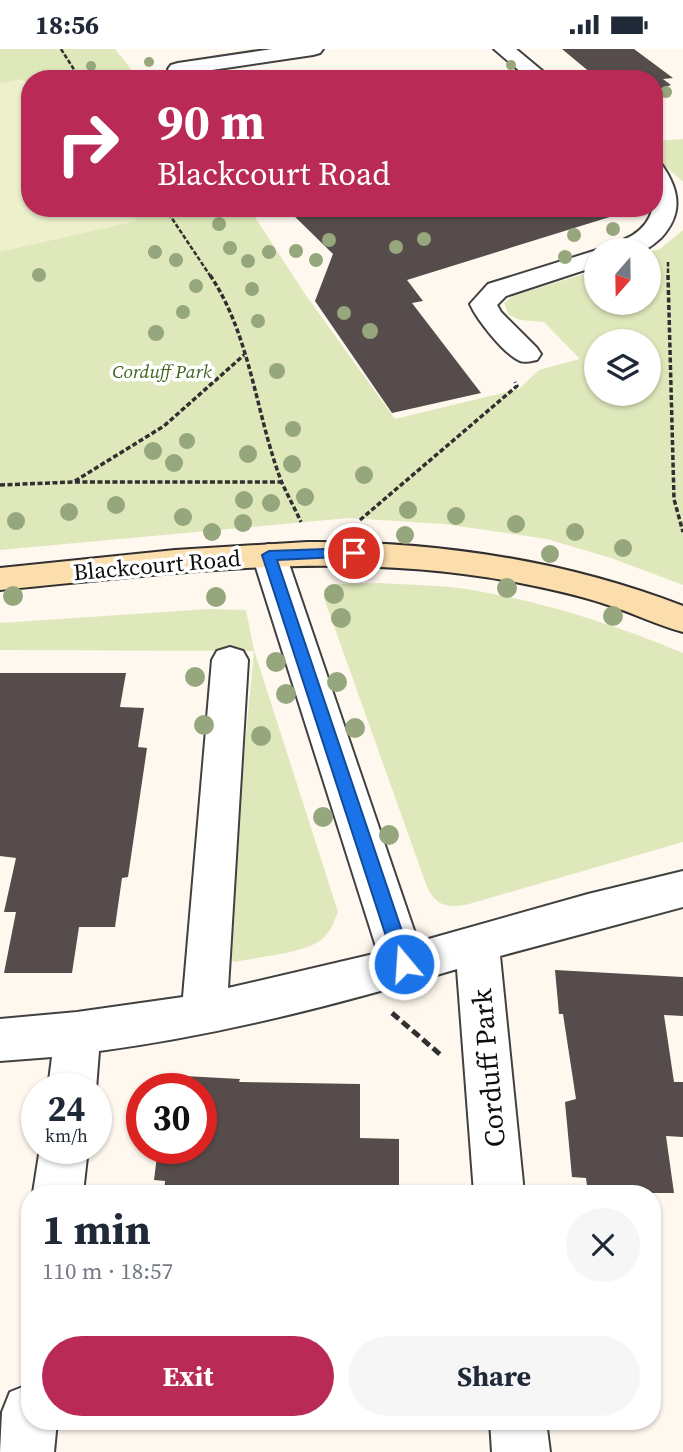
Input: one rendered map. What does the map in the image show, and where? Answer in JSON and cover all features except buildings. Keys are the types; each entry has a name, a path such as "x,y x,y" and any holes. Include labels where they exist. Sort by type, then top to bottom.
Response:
{"street":[{"path":"178,69 313,49"},
{"path":"504,49 531,70"},
{"path":"649,238 656,235 672,218 676,205 669,185 663,179"},
{"path":"519,365 483,304 497,290 584,262"},
{"name":"Blackcourt Road","path":"0,579 269,555 354,553 472,563 528,572 598,589 683,620"},
{"path":"269,555 404,964"},
{"path":"204,1015 230,660"},
{"path":"0,1040 79,1034 204,1015 306,991 609,905 683,889"},
{"name":"Corduff Park","path":"477,943 498,1185"},
{"path":"74,1073 79,1034"},
{"path":"59,1185 62,1164"},
{"path":"24,1452 27,1430"},
{"path":"519,1430 521,1452"}],"path":[{"path":"61,49 74,70"},
{"path":"171,217 219,288 245,355 282,482 304,529 307,553"},
{"path":"656,235 668,247 674,499 683,532"},
{"path":"73,482 164,426 245,355"},
{"path":"349,522 360,520 517,386 519,365"},
{"path":"0,485 73,482 282,482"}],"green space":[{"name":"Corduff Park","path":"0,49 115,49 132,70 21,70 21,217 255,217 305,294 395,419 519,389 539,370 580,359 544,322 520,320 509,315 504,303 513,296 584,274 584,315 662,315 662,247 683,230 683,585 611,558 547,539 444,524 349,518 0,550"},
{"path":"21,79 21,217 134,217 137,221 0,252 0,83"},
{"path":"683,139 683,182 663,164 663,140"},
{"path":"381,583 461,588 526,601 606,624 683,653 683,842 469,904 456,906 438,901 427,887 324,598 324,590 336,584"},
{"path":"209,609 246,610 254,650 338,912 327,934 313,945 291,952 234,962 225,955 254,651 0,650 0,623"}],"route":[{"path":"354,553 269,555 404,964"}]}
